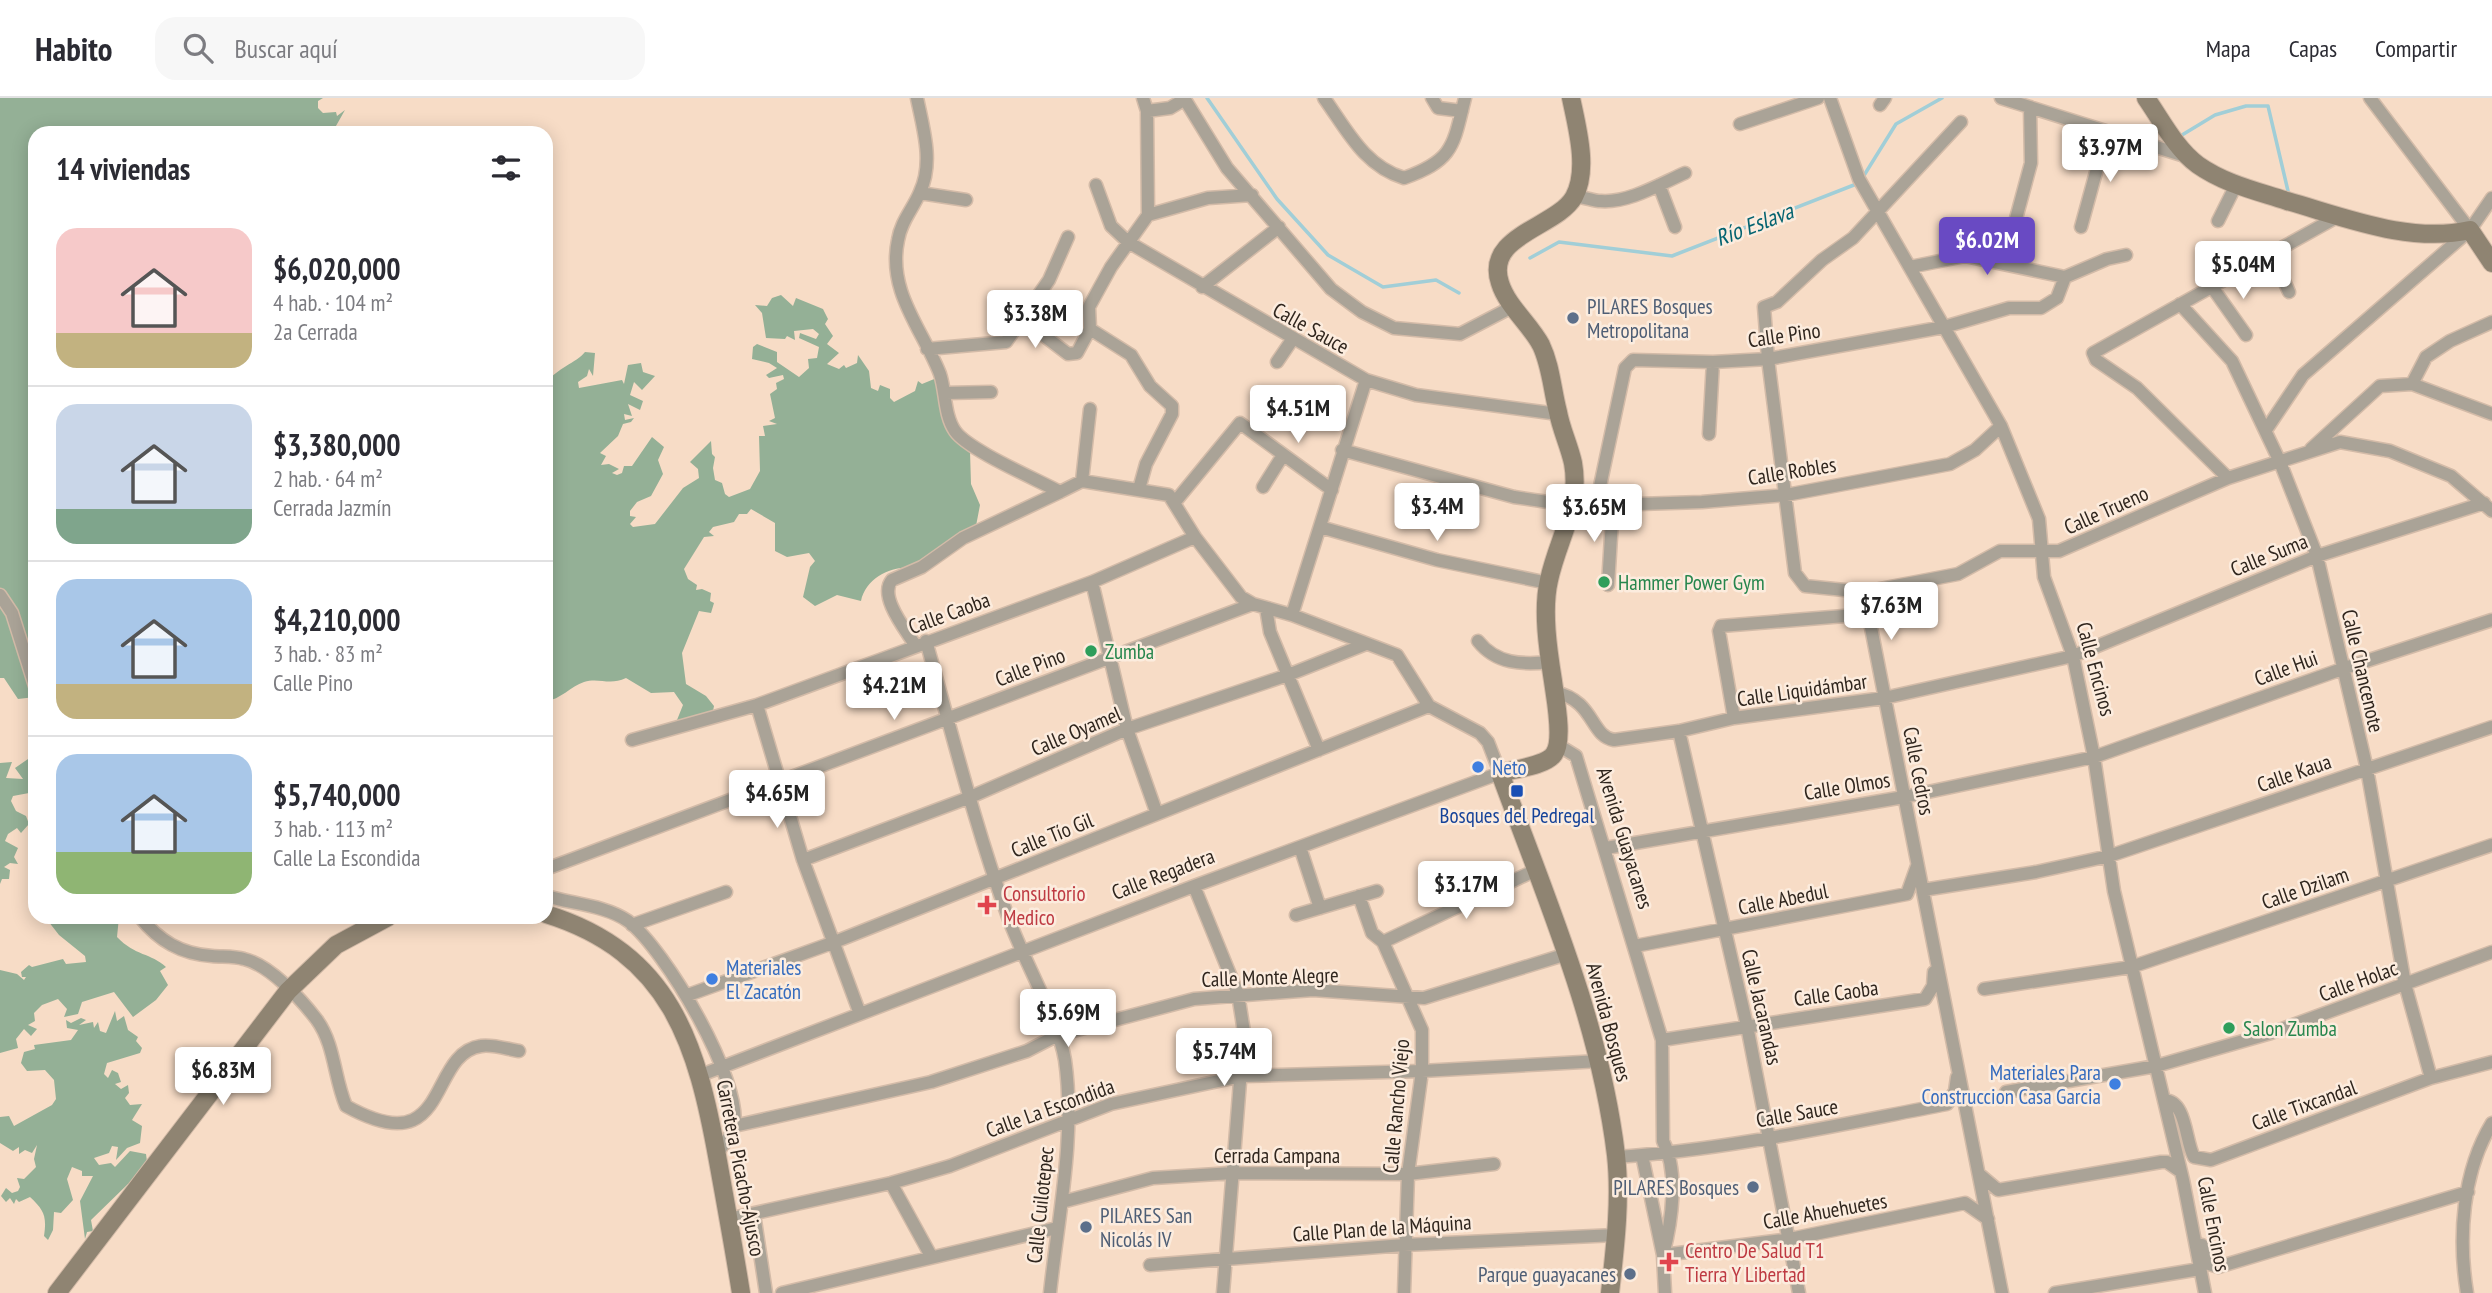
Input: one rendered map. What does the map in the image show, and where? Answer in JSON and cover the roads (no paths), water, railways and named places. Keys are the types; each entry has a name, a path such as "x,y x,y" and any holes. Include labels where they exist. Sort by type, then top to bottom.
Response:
{"street":[{"path":"917,98 927,156 920,193 904,220 897,241 897,268 901,290 914,327 946,393 947,412 955,431 976,447 1060,492 1083,481 1169,495 1195,537 1232,586 1253,604 1292,615 1397,655 1429,706 1480,733 1488,742 1500,773"},
{"path":"1148,215 1145,104 1170,108 1184,98 1227,168 1331,289 1362,313 1394,328 1460,334 1514,306"},
{"path":"1324,98 1367,159 1388,173 1404,178 1444,160 1455,138 1463,104 1438,108 1432,98"},
{"path":"1558,745 1555,692 1549,662 1548,583 1574,506 1573,467 1558,414 1549,364 1540,344 1499,281 1503,255 1521,235 1564,210 1574,197 1579,184 1580,150 1571,98"},
{"path":"1740,124 1818,98"},
{"name":"Calle Encinos","path":"1830,98 1861,182 2001,426 2039,519 2044,578 2073,656 2094,757 2109,856 2131,967 2164,1100 2206,1293"},
{"path":"2001,98 2188,157 2235,185 2337,217 2422,232 2450,234 2470,230"},
{"path":"2146,98 2188,157"},
{"path":"2370,98 2492,263"},
{"path":"2004,263 2031,163 2030,107"},
{"path":"1864,592 1805,586 1795,573 1764,307 1777,302 1822,260 1853,238 1879,212 1931,150 1961,122"},
{"path":"2081,227 2107,132"},
{"path":"1574,197 1588,196 1602,201 1659,185 1685,173"},
{"name":"Calle Sauce","path":"1096,185 1111,226 1128,242 1292,340 1366,380 1416,395 1558,414"},
{"path":"1659,185 1675,226"},
{"path":"2218,221 2235,185"},
{"path":"920,193 966,200"},
{"path":"1022,319 1073,355 1077,354 1090,329 1088,307 1148,215 1208,198 1252,195"},
{"path":"2266,430 2303,375 2470,230 2492,198"},
{"path":"2228,478 2160,408 2096,360 2093,352 2337,217"},
{"path":"1202,287 1279,228"},
{"path":"927,349 1002,345 1049,280 1068,237"},
{"path":"2272,254 2289,292"},
{"path":"1910,267 1965,256 2065,277 2107,259 2126,255"},
{"name":"Calle Pino","path":"1597,505 1628,363 1633,360 1713,362 1768,359 1944,327 2009,308 2041,309 2057,298 2065,277"},
{"path":"2213,288 2246,335"},
{"name":"Calle Chancenote","path":"2180,304 2232,362 2280,462 2316,555 2367,769 2384,882 2405,984 2431,1078"},
{"path":"2412,384 2426,357 2450,341 2492,322"},
{"path":"1090,329 1131,355 1150,386 1172,406 1172,414 1146,464 1139,489"},
{"path":"1277,362 1292,340"},
{"path":"1709,434 1713,362"},
{"path":"1292,615 1366,380"},
{"path":"2309,452 2380,386 2412,384 2492,414"},
{"path":"946,393 991,392"},
{"path":"1083,481 1090,409"},
{"path":"1175,502 1236,425 1245,424 1332,490"},
{"name":"Calle Robles","path":"1342,450 1514,497 1574,506 1702,502 1786,495 1950,464 1975,450 2001,426"},
{"path":"2280,462 2340,442 2390,451 2451,476 2488,507"},
{"path":"1263,487 1283,455"},
{"name":"Calle Trueno","path":"1864,592 1958,574 2000,551 2059,551 2228,478 2280,462"},
{"name":"Calle Cuilotepec","path":"1050,1293 1062,1202 1068,1118 1065,1059 1058,1035 1020,952 994,879 968,798 948,719 920,643 889,599 887,590 892,580 922,566 963,538 1060,492"},
{"path":"1608,585 1613,505"},
{"name":"Calle Suma","path":"2073,656 2316,555 2488,507"},
{"path":"1320,527 1426,558 1548,583"},
{"name":"Calle Caoba","path":"632,740 757,705 1092,582 1195,537"},
{"path":"1092,582 1127,729 1157,814"},
{"name":"Calle Cedros","path":"1864,592 2002,1293"},
{"path":"0,594 12,613 28,664"},
{"name":"Calle Pino","path":"553,866 1253,604"},
{"path":"1266,608 1270,632 1319,750"},
{"path":"1734,718 1719,631 1721,626 1869,614"},
{"name":"Calle Hui","path":"2094,757 2342,669 2492,620"},
{"path":"1478,641 1486,652 1504,660 1528,664 1549,662"},
{"name":"Calle Oyamel","path":"803,860 968,798 1127,729 1288,675 1366,644"},
{"name":"Calle Liquidámbar","path":"1555,692 1568,695 1583,705 1609,740 1679,732 1734,718 1884,698 2073,656"},
{"path":"757,705 803,860 860,1014"},
{"name":"Calle Tío Gil","path":"688,995 832,943 1429,706"},
{"name":"Calle Kaua","path":"2109,856 2492,727"},
{"name":"Calle Jacarandas","path":"1679,732 1771,1138 1799,1293"},
{"name":"Calle Regadera","path":"701,1075 1194,886 1500,773 1549,759 1558,745"},
{"name":"Avenida Guayacanes","path":"1558,745 1576,756 1662,1040 1663,1141 1669,1153 1670,1226 1663,1255"},
{"name":"Calle Olmos","path":"1606,848 1904,796 2094,757"},
{"name":"Avenida Bosques","path":"1500,773 1567,954 1600,1061 1616,1157 1616,1235 1609,1293"},
{"name":"Calle Dzilam","path":"2131,967 2492,845"},
{"path":"1300,847 1320,908"},
{"path":"1923,890 2036,872 2109,856"},
{"name":"Calle Abedul","path":"1634,946 1907,894 1917,864"},
{"path":"1383,942 1536,870"},
{"path":"1194,886 1238,994 1244,1032 1223,1293"},
{"path":"632,926 726,891"},
{"path":"1296,915 1377,891"},
{"name":"Calle Rancho Viejo","path":"1359,896 1372,933 1383,942 1422,1030 1422,1071 1408,1174 1404,1293"},
{"path":"553,898 594,907 632,926 663,959 688,995 721,1069 732,1104 734,1126 717,1153"},
{"name":"Carretera Picacho-Ajusco","path":"553,916 572,922 609,942 636,962 660,991 681,1025 701,1075 741,1293"},
{"path":"146,924 171,947 197,955 244,959 262,967 316,1020 328,1038 346,1106 365,1116 389,1122 411,1121 425,1114 435,1102 454,1063 464,1053 481,1046 519,1051"},
{"path":"57,1293 288,991 336,945 375,924"},
{"name":"Calle Caoba","path":"1662,1040 1925,999 1933,986 1935,951"},
{"name":"Calle Holac","path":"2155,1066 2271,1034 2492,952"},
{"name":"Calle Monte Alegre","path":"734,1126 931,1082 1027,1051 1058,1035 1194,999 1313,990 1424,998 1567,954"},
{"path":"1984,989 2131,967"},
{"name":"Calle La Escondida","path":"728,1219 891,1183 950,1166 1068,1118 1111,1104 1242,1076 1422,1071 1600,1061"},
{"name":"Calle Tixcandal","path":"2164,1100 2179,1107 2194,1157 2211,1160 2431,1078 2492,1062"},
{"path":"2006,1092 2155,1066"},
{"name":"Calle Sauce","path":"1616,1157 1669,1153 1771,1138 1947,1104 1955,1091 1958,1069"},
{"path":"2467,1293 2461,1254 2468,1192 2478,1146 2492,1123"},
{"path":"1642,1156 1663,1255 1665,1293"},
{"path":"1979,1173 1998,1190 2161,1162 2167,1162 2180,1171"},
{"name":"Cerrada Campana","path":"1062,1202 1153,1178 1233,1173 1408,1174 1494,1164"},
{"path":"891,1183 931,1256"},
{"path":"2213,1266 2243,1261 2468,1192"},
{"name":"Calle Ahuehuetes","path":"1663,1255 1790,1239 1965,1203 1988,1219"},
{"path":"2188,1210 2195,1216 2206,1258 2213,1266"},
{"path":"754,1214 766,1293"},
{"path":"782,1293 1057,1228"},
{"name":"Calle Plan de la Máquina","path":"1150,1265 1405,1245 1616,1235"},
{"path":"2206,1293 2213,1266"},
{"path":"2055,1293 2200,1269"}],"waterway":[{"name":"Río Eslava","path":"1207,98 1277,199 1328,255 1383,287 1436,280 1459,293"},
{"name":"Río Eslava","path":"1863,177 1896,124 1942,98"},
{"name":"Río Eslava","path":"2182,135 2215,115 2246,106 2268,106 2288,191"},
{"name":"Río Eslava","path":"1530,258 1559,242 1672,256 1859,183"}],"place":[{"name":"PILARES Bosques Metropolitana","path":"1573,318"},
{"name":"Hammer Power Gym","path":"1604,582"},
{"name":"Zumba","path":"1091,651"},
{"name":"Neto","path":"1478,767"},
{"name":"Bosques del Pedregal","path":"1517,791"},
{"name":"Consultorio Medico","path":"987,905"},
{"name":"Materiales El Zacatón","path":"712,979"},
{"name":"Salon Zumba","path":"2229,1028"},
{"name":"Materiales Para Construccion Casa Garcia","path":"2115,1084"},
{"name":"PILARES Bosques","path":"1753,1187"},
{"name":"PILARES San Nicolás IV","path":"1086,1227"},
{"name":"Centro De Salud T1 Tierra Y Libertad","path":"1669,1262"},
{"name":"Parque guayacanes","path":"1630,1274"}]}
